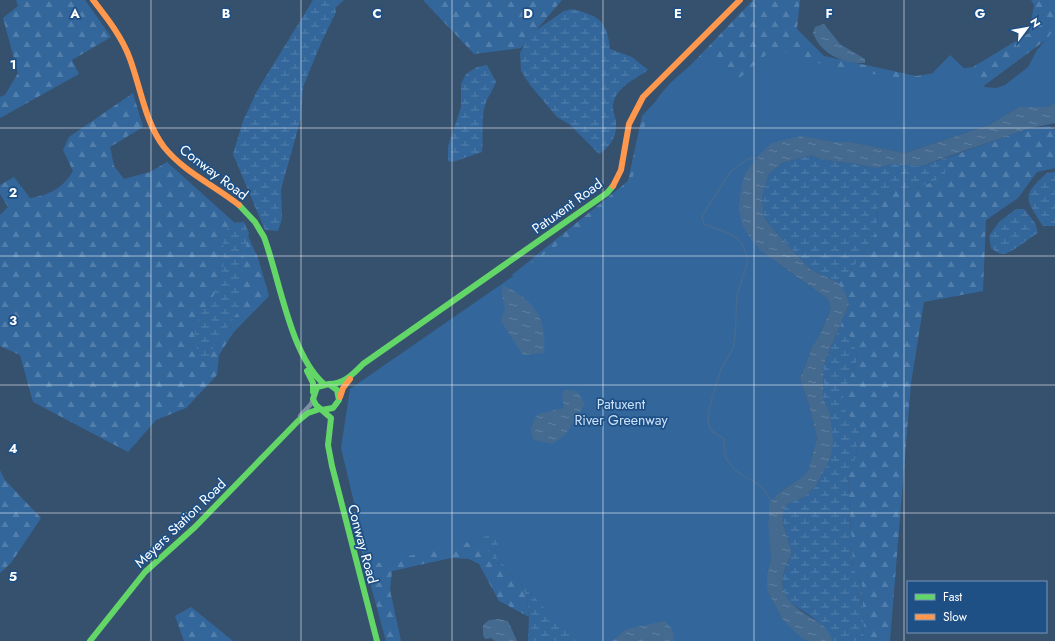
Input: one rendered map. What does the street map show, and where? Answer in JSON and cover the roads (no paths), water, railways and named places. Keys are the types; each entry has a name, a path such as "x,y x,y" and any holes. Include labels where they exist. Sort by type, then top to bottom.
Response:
{"street":[{"name":"Conway Road","path":"93,0 125,48 150,120 164,146 178,161 248,214 259,228 276,268 299,347 302,364 313,383 314,404 331,418 328,445 337,490 377,641"},
{"name":"Patuxent Road","path":"326,384 337,384 344,381 363,364 608,193 614,186 622,171 628,127 635,110 643,97 740,0"},
{"name":"Conway Road","path":"299,347 312,373 318,380 337,390 338,403 334,413 335,428 330,453"},
{"name":"Patuxent Road","path":"338,403 343,388 363,364"},
{"path":"313,396 319,385 326,384"},
{"name":"Meyers Station Road","path":"292,427 311,404 313,396"},
{"path":"321,409 332,408 338,403"},
{"name":"Meyers Station Road","path":"90,641 145,572 192,530 306,414 314,409 321,409"}],"water":[{"path":"824,24 840,44 865,59 865,63 849,62 834,56 821,47 813,33 815,27"},
{"path":"1055,103 1055,123 1027,129 921,166 892,164 875,168 817,158 812,155 782,163 768,175 762,198 764,217 771,227 811,270 837,282 845,292 849,304 824,364 823,398 830,414 833,441 830,459 815,487 804,497 785,505 782,520 792,553 784,573 782,582 783,590 786,597 792,603 824,626 833,641 808,641 802,638 783,620 767,590 767,574 774,548 769,522 769,503 780,492 801,478 808,471 817,438 809,405 800,379 812,347 820,334 831,309 828,299 761,251 749,236 742,224 739,208 741,187 746,172 761,153 772,143 801,136 836,142 850,142 905,153 989,125 1019,107 1048,107"},
{"path":"503,285 523,297 541,320 544,353 523,355 501,321 505,309 502,295"},
{"path":"564,390 577,391 585,404 565,435 553,444 534,440 531,429 536,417 538,414 564,408 562,395"},
{"path":"499,619 508,621 517,641 495,641 491,638 485,639 483,635 483,625 489,620"},
{"path":"665,621 671,627 673,632 673,641 612,641 627,629"}],"waterway":[{"path":"758,157 748,159 731,171 702,216 704,224 737,238 743,245 748,261 737,295 733,349 721,369 710,405 708,420 709,427 713,432 724,439 725,455 732,467 762,487 771,502"},
{"path":"772,524 775,556"}],"park label":[{"name":"Patuxent River Greenway","path":"621,412"}]}
